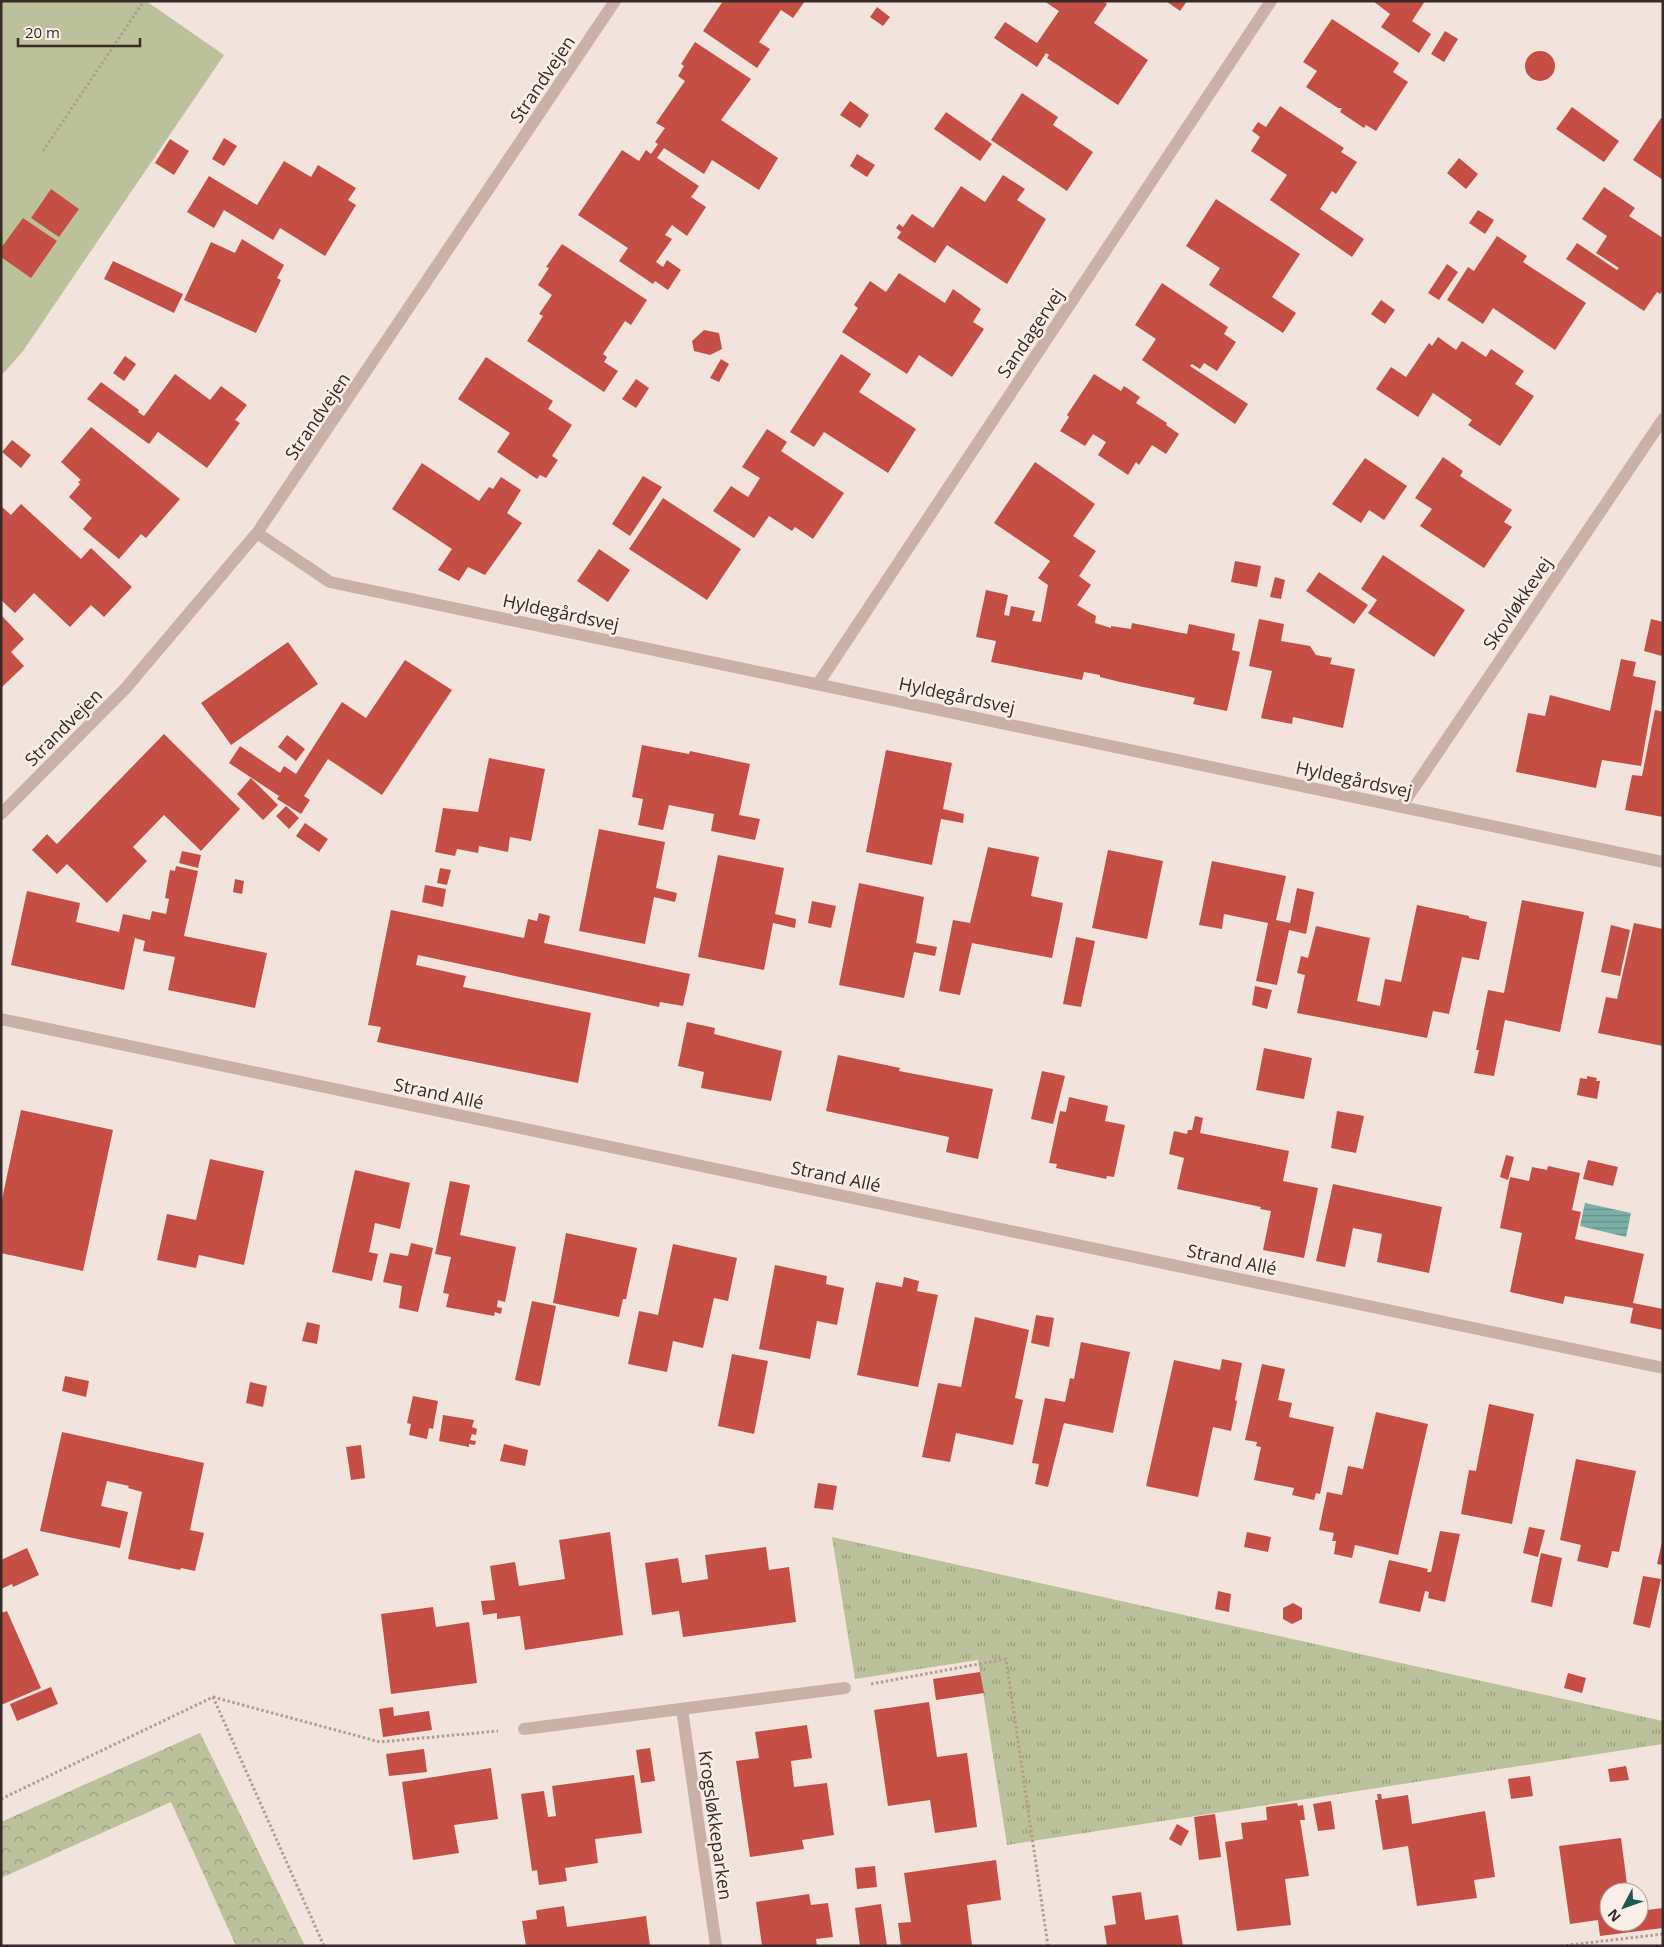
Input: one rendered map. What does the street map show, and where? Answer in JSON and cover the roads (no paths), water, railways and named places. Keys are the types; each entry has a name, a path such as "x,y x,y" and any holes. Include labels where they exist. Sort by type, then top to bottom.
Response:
{"street":[{"name":"Strandvejen","path":"1,814 125,689 257,533 616,1"},
{"name":"Sandagervej","path":"818,684 1271,1"},
{"name":"Skovløkkevej","path":"1401,807 1663,419"},
{"name":"Hyldegårdsvej","path":"257,533 330,582 1663,862"},
{"name":"Strand Allé","path":"1,1019 1663,1368"},
{"path":"524,1729 845,1688"},
{"name":"Krogsløkkeparken","path":"682,1708 716,1946"}],"water":[{"path":"1585,1203 1631,1213 1626,1237 1580,1226"}]}
